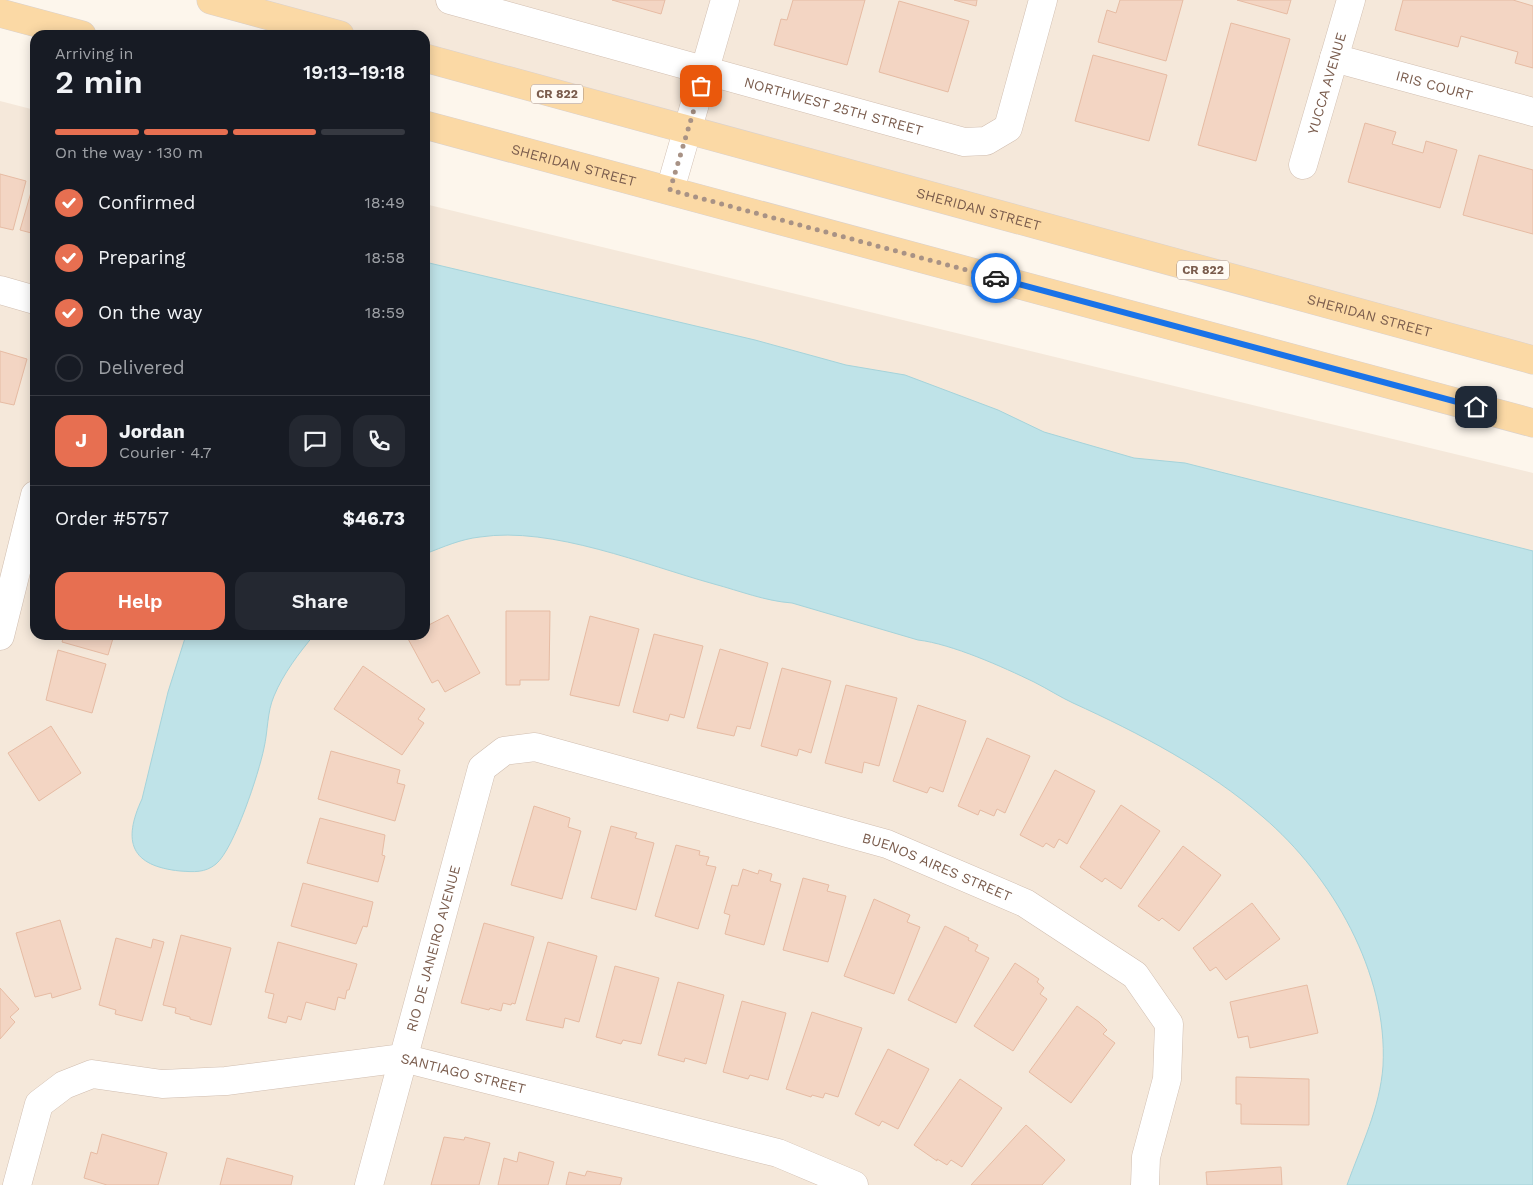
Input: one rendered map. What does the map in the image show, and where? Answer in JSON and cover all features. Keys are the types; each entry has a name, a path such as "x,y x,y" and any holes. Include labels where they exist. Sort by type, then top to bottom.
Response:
{"main road":[{"path":"211,0 322,30"},
{"path":"0,14 62,30"},
{"name":"SHERIDAN STREET","path":"430,59 1533,360"},
{"name":"SHERIDAN STREET","path":"430,126 1533,423"}],"street":[{"name":"NORTHWEST 25TH STREET","path":"450,0 964,142 986,141 1008,128 1043,0"},
{"path":"670,190 725,0"},
{"name":"YUCCA AVENUE","path":"1303,165 1351,0"},
{"name":"IRIS COURT","path":"1334,58 1533,112"},
{"path":"0,290 30,299"},
{"path":"0,636 9,562 30,508"},
{"name":"BUENOS AIRES STREET","path":"504,751 536,747 887,844 1025,903 1136,975 1169,1024 1167,1080 1146,1157 1145,1185"},
{"name":"RIO DE JANEIRO AVENUE","path":"368,1185 482,768 504,751"},
{"name":"SANTIAGO STREET","path":"17,1185 39,1104 64,1086 92,1074 162,1084 217,1082 403,1058 778,1153 854,1185"}],"shaded area":[{"path":"211,0 1533,0 1533,360 430,59 430,30 322,30"},
{"path":"0,101 30,109 30,640 430,640 430,205 1533,473 1533,1185 0,1185"}],"water":[{"path":"430,263 755,340 846,365 905,375 998,410 1044,432 1134,458 1185,463 1533,551 1533,1185 1347,1185 1374,1112 1383,1066 1382,1031 1376,996 1365,962 1351,929 1333,897 1312,868 1288,841 1242,800 1172,753 1034,682 993,663 946,646 918,640 792,603 753,595 598,549 567,542 508,535 480,537 430,552"},
{"path":"184,640 310,640 292,664 274,696 257,775 238,827 223,856 216,864 208,869 195,872 163,868 151,864 141,857 135,849 132,839 136,814 142,799 168,692"}],"building":[{"path":"612,0 665,0 661,14"},
{"path":"793,0 865,0 847,65 774,45 781,19 787,20"},
{"path":"954,0 977,0 976,6"},
{"path":"1120,0 1183,0 1166,61 1098,42 1107,10 1116,13"},
{"path":"1237,0 1291,0 1287,14"},
{"path":"1403,0 1513,0 1533,6 1533,68 1515,63 1518,52 1461,36 1458,47 1395,30"},
{"path":"899,1 969,21 948,92 879,72"},
{"path":"1231,23 1290,39 1256,161 1198,145"},
{"path":"1093,55 1167,75 1149,141 1075,121"},
{"path":"1365,123 1396,132 1392,144 1423,153 1426,141 1457,150 1440,208 1348,182"},
{"path":"1479,155 1533,170 1533,234 1463,215"},
{"path":"0,174 26,181 13,230 0,227"},
{"path":"30,196 30,233 20,230"},
{"path":"0,351 27,359 14,405 0,402"},
{"path":"506,611 550,611 549,680 520,680 520,685 506,685"},
{"path":"448,615 480,673 445,692 438,680 432,683 409,640 430,640 430,624"},
{"path":"590,616 639,629 619,706 570,695"},
{"path":"654,634 703,646 684,718 670,714 668,721 633,712"},
{"path":"63,640 112,640 108,655 62,642"},
{"path":"720,649 768,663 750,729 737,726 734,736 697,728"},
{"path":"58,650 106,664 92,713 46,700"},
{"path":"363,666 425,709 418,719 424,723 402,755 334,709"},
{"path":"782,668 831,681 811,753 799,749 797,756 761,746"},
{"path":"846,685 897,698 879,766 864,762 862,773 825,763"},
{"path":"918,705 966,721 943,792 930,787 927,793 893,781"},
{"path":"51,726 81,773 39,801 8,753"},
{"path":"987,738 1030,756 1005,813 997,809 994,816 980,810 978,815 958,806"},
{"path":"331,751 400,770 397,783 405,785 395,821 318,799"},
{"path":"1055,770 1095,791 1067,844 1059,839 1054,848 1046,843 1043,847 1020,835"},
{"path":"1121,805 1160,831 1121,889 1105,878 1102,882 1080,867"},
{"path":"534,806 570,818 568,827 581,831 562,899 511,885"},
{"path":"320,818 385,835 382,855 385,856 378,882 307,863"},
{"path":"611,826 637,833 635,838 654,843 636,910 591,898"},
{"path":"676,845 700,851 699,855 709,857 706,865 716,867 698,929 655,916"},
{"path":"1183,846 1221,875 1179,931 1162,918 1159,921 1138,906"},
{"path":"743,869 758,874 759,870 772,874 770,881 781,884 764,945 725,934 730,915 724,913 732,885 738,886"},
{"path":"803,878 829,885 827,891 846,896 828,962 783,950"},
{"path":"303,883 373,902 367,927 363,926 356,944 291,926"},
{"path":"874,899 910,915 907,922 920,927 894,994 844,976"},
{"path":"1252,903 1280,939 1226,980 1216,967 1210,971 1193,948"},
{"path":"60,920 81,989 52,998 51,993 35,997 16,933"},
{"path":"484,923 534,937 515,1004 503,1003 501,1011 461,1003"},
{"path":"945,926 969,938 968,940 978,945 975,951 989,958 956,1023 908,1000"},
{"path":"181,935 231,948 211,1025 175,1013 176,1008 163,1005"},
{"path":"116,938 151,948 153,939 164,942 142,1021 115,1014 116,1010 99,1005"},
{"path":"278,942 357,964 345,999 338,997 335,1010 306,1002 301,1020 288,1016 286,1023 268,1018 274,994 265,992"},
{"path":"548,942 597,956 579,1022 565,1018 563,1028 526,1020"},
{"path":"1015,963 1039,979 1037,982 1044,988 1040,994 1047,999 1013,1051 974,1026"},
{"path":"615,966 659,978 641,1044 623,1040 621,1044 596,1037"},
{"path":"678,982 724,995 706,1064 685,1058 684,1062 658,1055"},
{"path":"1307,985 1318,1033 1250,1048 1248,1036 1238,1038 1230,1002"},
{"path":"0,988 19,1009 10,1017 15,1022 0,1039"},
{"path":"742,1001 786,1013 768,1080 750,1075 748,1079 723,1072"},
{"path":"1077,1006 1099,1022 1107,1030 1103,1034 1115,1043 1071,1103 1029,1072"},
{"path":"812,1012 862,1028 838,1097 825,1093 823,1098 812,1095 811,1097 786,1089"},
{"path":"888,1049 929,1069 898,1129 882,1121 879,1126 855,1114"},
{"path":"1236,1077 1309,1079 1309,1125 1241,1124 1241,1104 1236,1104"},
{"path":"960,1079 1002,1108 962,1167 951,1160 947,1165 937,1159 937,1161 914,1145"},
{"path":"1026,1125 1065,1160 1042,1185 971,1185"},
{"path":"102,1134 167,1153 158,1185 107,1185 84,1178 91,1152 97,1154"},
{"path":"444,1137 464,1140 465,1137 490,1143 479,1185 431,1185"},
{"path":"519,1152 554,1162 548,1185 498,1185 504,1158 517,1162"},
{"path":"227,1158 293,1176 291,1185 220,1185"},
{"path":"1281,1167 1282,1185 1207,1185 1206,1172"},
{"path":"587,1171 622,1178 620,1185 566,1185 569,1172 585,1176"}],"way so far":[{"path":"701,86 670,190 996,278"}],"route":[{"path":"996,278 1476,407"}]}
